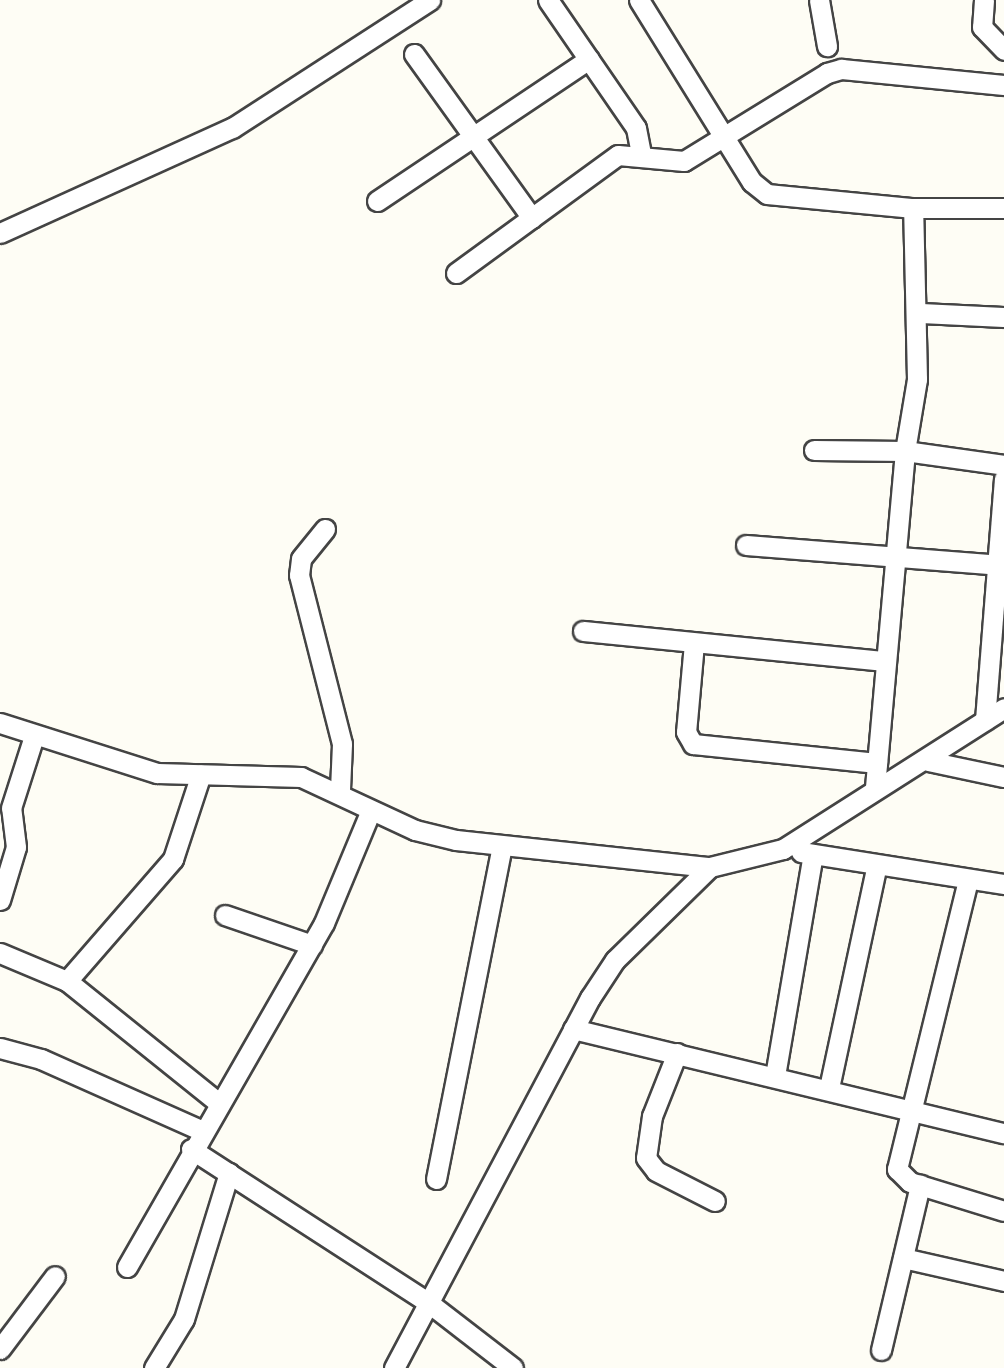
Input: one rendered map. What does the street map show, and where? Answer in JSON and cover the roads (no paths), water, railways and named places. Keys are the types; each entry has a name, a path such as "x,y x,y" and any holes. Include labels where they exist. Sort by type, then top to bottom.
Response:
{"street":[{"path":"0,233 232,128 430,0"},
{"path":"548,0 636,128 642,154"},
{"path":"639,0 721,132 767,194 913,208 1004,208"},
{"path":"820,0 827,46"},
{"path":"984,0 982,27 1004,50"},
{"path":"414,54 532,218"},
{"path":"377,201 589,60"},
{"path":"456,273 618,155 642,154 673,163 812,79 841,69 1004,85"},
{"path":"875,787 894,556 920,313 913,208"},
{"path":"920,313 1004,317"},
{"path":"814,450 905,451 1004,465"},
{"path":"985,720 1004,479"},
{"path":"325,529 301,559 299,575 342,744 340,790"},
{"path":"746,545 998,565"},
{"path":"583,631 886,661"},
{"path":"694,643 686,732 693,744 877,764"},
{"path":"0,723 157,773 270,774 340,790 371,810 436,836 502,846 710,867 783,849 875,787 928,761 1004,708"},
{"path":"0,900 16,847 11,808 34,736"},
{"path":"928,761 1004,777"},
{"path":"67,981 173,859 201,774"},
{"path":"127,1267 191,1149 312,945 371,810"},
{"path":"436,1179 502,846"},
{"path":"783,849 1004,884"},
{"path":"775,1076 780,1019 813,854"},
{"path":"829,1088 877,865"},
{"path":"394,1368 573,1028 615,960 710,867"},
{"path":"968,880 897,1169 920,1185 1004,1211"},
{"path":"225,915 312,945"},
{"path":"0,953 67,981 219,1103"},
{"path":"573,1028 1003,1130"},
{"path":"0,1048 41,1059 203,1131"},
{"path":"677,1053 652,1116 646,1158 656,1171 715,1201"},
{"path":"191,1149 429,1303 513,1368"},
{"path":"154,1368 181,1326 229,1173"},
{"path":"881,1350 920,1185"},
{"path":"903,1258 1004,1281"},
{"path":"0,1349 55,1276"}]}
